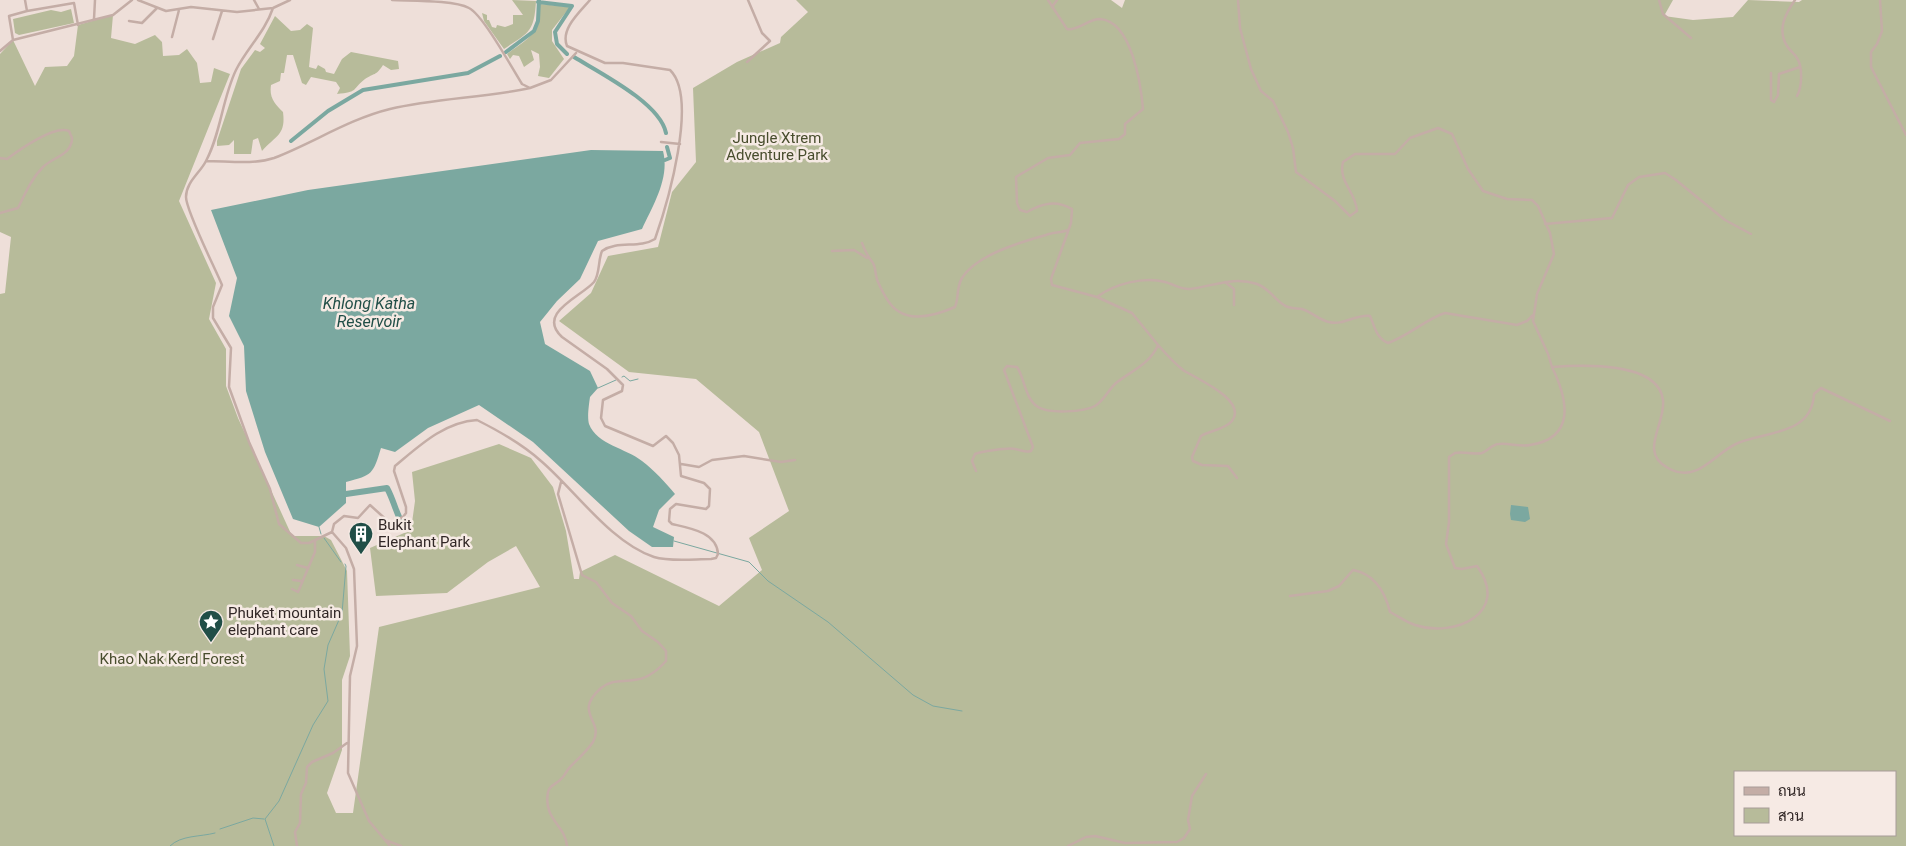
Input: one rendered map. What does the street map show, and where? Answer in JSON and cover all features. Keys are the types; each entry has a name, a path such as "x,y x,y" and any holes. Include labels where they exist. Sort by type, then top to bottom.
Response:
{"street":[{"path":"25,0 26,12"},
{"path":"94,19 95,0"},
{"path":"0,51 13,40 113,15 132,0"},
{"path":"138,0 166,11 191,7 237,12 273,8 290,0"},
{"path":"254,0 259,9"},
{"path":"392,0 455,4 471,9 482,22 522,84 530,88"},
{"path":"273,8 269,20 257,40 236,69 206,161 188,187 186,198 222,285 213,307 213,318 231,348 229,387 249,442 270,489 279,524 301,543 315,541 332,532 339,519 344,516 358,518 370,505 390,523 396,521 406,513 406,507 394,471 395,466 435,434 470,420 477,420 514,440 542,462 611,530 645,553 655,557 716,558 717,548 704,533 696,529 672,524 669,521 668,513 672,506 680,503 706,509 711,496 707,485 681,476 682,464 673,443 666,436 653,446 605,426 601,418 603,400 622,391 623,386 618,378 556,331 554,318 561,308 594,281 602,251 612,246 648,244 655,239 677,167 680,144 679,88 675,75 670,70 648,66 605,63 567,46 564,39 568,28 590,0"},
{"path":"747,62 770,41 762,33 748,0"},
{"path":"1048,0 1067,29 1071,30 1091,20 1102,19 1115,26 1133,52 1143,109 1125,124 1124,134 1119,140 1080,142 1070,155 1048,158 1016,177 1016,203 1020,210 1027,212 1047,203 1063,204 1072,209 1074,213 1051,279 1052,285 1097,297 1132,313 1175,363 1222,393 1233,406 1234,417 1231,422 1226,426 1201,436 1192,457 1193,461 1202,465 1228,466 1237,478"},
{"path":"1052,7 1057,0"},
{"path":"1238,0 1240,28 1251,69 1261,91 1273,101 1288,132 1293,148 1296,172 1335,201 1350,216 1358,211 1357,205 1343,180 1343,162 1355,154 1396,154 1410,138 1438,128 1452,134 1468,169 1482,191 1507,199 1532,200 1538,206 1550,234 1554,254 1537,294 1533,321 1546,347 1552,367 1561,386 1566,413 1563,426 1554,436 1542,443 1528,446 1496,444 1482,453 1465,451 1455,453 1450,458 1449,522 1446,544 1455,568 1462,569 1478,566 1485,576 1488,595 1486,607 1474,618 1458,626 1441,628 1416,625 1390,612 1380,588 1369,575 1353,570 1339,586 1328,591 1290,596"},
{"path":"1659,0 1663,14 1667,19 1691,38"},
{"path":"1795,0 1783,20 1782,31 1784,41 1798,59 1800,67 1797,96"},
{"path":"1880,0 1882,31 1877,44 1871,52 1871,67 1906,135"},
{"path":"13,40 9,16 26,12 74,3 78,25"},
{"path":"129,21 142,23 157,8"},
{"path":"172,38 179,9"},
{"path":"213,39 222,11"},
{"path":"206,161 255,162 274,158 324,134 389,109 502,94 530,88 551,80 572,55 578,52"},
{"path":"1771,73 1771,100 1774,102 1778,95 1779,74 1800,67"},
{"path":"0,158 6,159 25,145 60,130 66,130 72,138 68,151 44,166 37,174 25,192 18,208 0,213"},
{"path":"661,142 680,144"},
{"path":"1545,224 1612,218 1628,185 1639,177 1665,173 1725,220 1751,234"},
{"path":"832,251 854,250 861,252 873,263 877,280 886,297 898,312 933,316 954,307 957,301 956,291 962,279 968,270 978,263 1010,246 1068,230"},
{"path":"862,243 868,260"},
{"path":"1097,297 1118,286 1145,280 1156,280 1189,289 1232,280 1256,284 1268,289 1284,305 1309,312 1332,323 1348,321 1363,315 1370,316 1376,332 1382,340 1388,343 1445,313 1518,324 1527,321 1534,314"},
{"path":"1223,281 1234,289 1234,305"},
{"path":"976,471 972,461 974,454 1004,448 1015,448 1027,453 1033,447 1011,394 1004,370 1007,366 1016,367 1028,395 1037,407 1048,411 1081,410 1102,401 1114,384 1137,370 1156,352 1158,345"},
{"path":"1552,367 1595,366 1622,369 1640,374 1651,381 1661,391 1663,401 1662,415 1653,446 1654,454 1659,463 1678,472 1688,472 1704,467 1736,443 1794,427 1807,416 1814,404 1814,394 1821,388 1890,421"},
{"path":"682,464 698,467 712,460 744,456 781,462 794,460"},
{"path":"561,482 558,494 582,575 596,582 612,603 631,616 642,631 658,642 666,651 666,661 649,675 636,680 611,682 602,687 589,702 588,709 595,725 593,741 562,779 552,786 548,792 548,812 566,838 567,846"},
{"path":"332,532 346,548 354,569 357,646 350,676 348,743 350,780 369,821 390,846"},
{"path":"292,589 298,592 301,581 315,552 315,541"},
{"path":"297,565 308,568"},
{"path":"293,580 301,581"},
{"path":"297,846 295,832 300,823 301,794 306,783 307,767 312,762 333,753 348,743"},
{"path":"1068,846 1086,837 1096,836 1125,843 1177,842 1184,838 1190,829 1188,820 1192,796 1206,774"},
{"path":"386,840 401,846"}],"green space":[{"path":"512,0 536,1 534,20 525,35 504,49 484,21 482,13 487,15 487,20 489,20 492,27 496,28 497,25 505,27 513,24 513,15 523,15"},
{"path":"796,0 1111,0 1122,8 1125,0 1673,0 1664,16 1693,20 1733,17 1748,0 1799,2 1802,0 1906,0 1906,846 0,846 0,294 5,293 11,237 0,232 0,54 13,40 35,86 45,67 67,66 74,56 78,25 113,15 111,38 135,44 155,35 162,42 163,56 179,55 187,49 197,63 200,83 211,82 214,68 230,74 179,201 216,283 209,319 226,349 226,386 238,418 292,536 324,536 331,540 347,571 350,656 342,680 342,750 327,793 336,813 353,813 379,627 540,587 516,546 488,562 447,593 376,596 370,548 411,530 415,501 412,472 499,444 531,458 553,487 566,531 574,579 579,579 580,572 615,555 719,606 762,570 749,538 789,511 759,432 696,379 629,372 559,321 591,293 608,256 658,247 672,192 696,162 693,88 737,62 780,43 781,37 808,12"},
{"path":"540,4 570,7 552,30 552,41 564,59 549,78 538,76 540,67 539,54 531,50 534,60 524,67 519,56 513,55 510,59 507,54 532,34 538,22"},
{"path":"71,9 74,23 19,35 15,33 13,19 51,10 61,12"},
{"path":"275,16 291,31 300,30 307,24 313,28 309,67 316,69 318,65 325,69 326,72 334,74 342,59 351,52 398,61 399,69 391,70 383,65 377,73 365,79 354,90 337,94 340,88 336,82 311,77 306,85 302,83 293,55 287,55 284,73 281,73 280,81 271,85 273,100 283,112 283,126 279,134 262,151 258,138 253,140 251,154 234,154 234,140 229,145 217,146 217,141 241,69 255,50 260,52 265,48 260,44"}],"water":[{"name":"Khlong Katha Reservoir","path":"591,150 663,151 665,161 662,181 642,229 598,241 580,279 557,301 540,322 545,344 590,371 598,388 590,397 588,414 588,421 593,431 605,442 642,461 675,494 659,510 653,527 674,537 673,547 652,547 629,531 533,442 479,405 428,428 395,452 381,448 371,472 346,482 346,503 319,527 293,519 265,452 246,391 244,346 229,316 237,278 211,210 308,190"},
{"path":"1511,505 1528,507 1530,519 1525,522 1511,520"}],"waterway":[{"path":"506,52 534,31 538,21 539,0"},
{"path":"538,2 572,6 555,32 557,44 567,54"},
{"path":"291,141 328,111 363,90 468,73 500,56"},
{"path":"574,57 613,80 641,100 653,111 666,133"},
{"path":"665,160 670,158 667,147"},
{"path":"622,377 624,376 630,381 638,379"},
{"path":"598,388 616,380"},
{"path":"346,494 387,488 403,525"},
{"path":"319,527 321,534"},
{"path":"324,538 341,562"},
{"path":"674,541 749,562 768,581 828,622 913,695 933,706 962,711"},
{"path":"274,846 265,819 279,801 313,725 328,701 324,669 328,645 342,613 345,564"},
{"path":"220,829 253,818 264,819"},
{"path":"170,846 174,842 185,838 215,833"}],"place":[{"name":"Bukit Elephant Park","path":"361,555"},
{"name":"Phuket mountain elephant care","path":"211,643"}],"park label":[{"name":"Jungle Xtrem Adventure Park","path":"777,146"},
{"name":"Khao Nak Kerd Forest","path":"172,659"}]}
